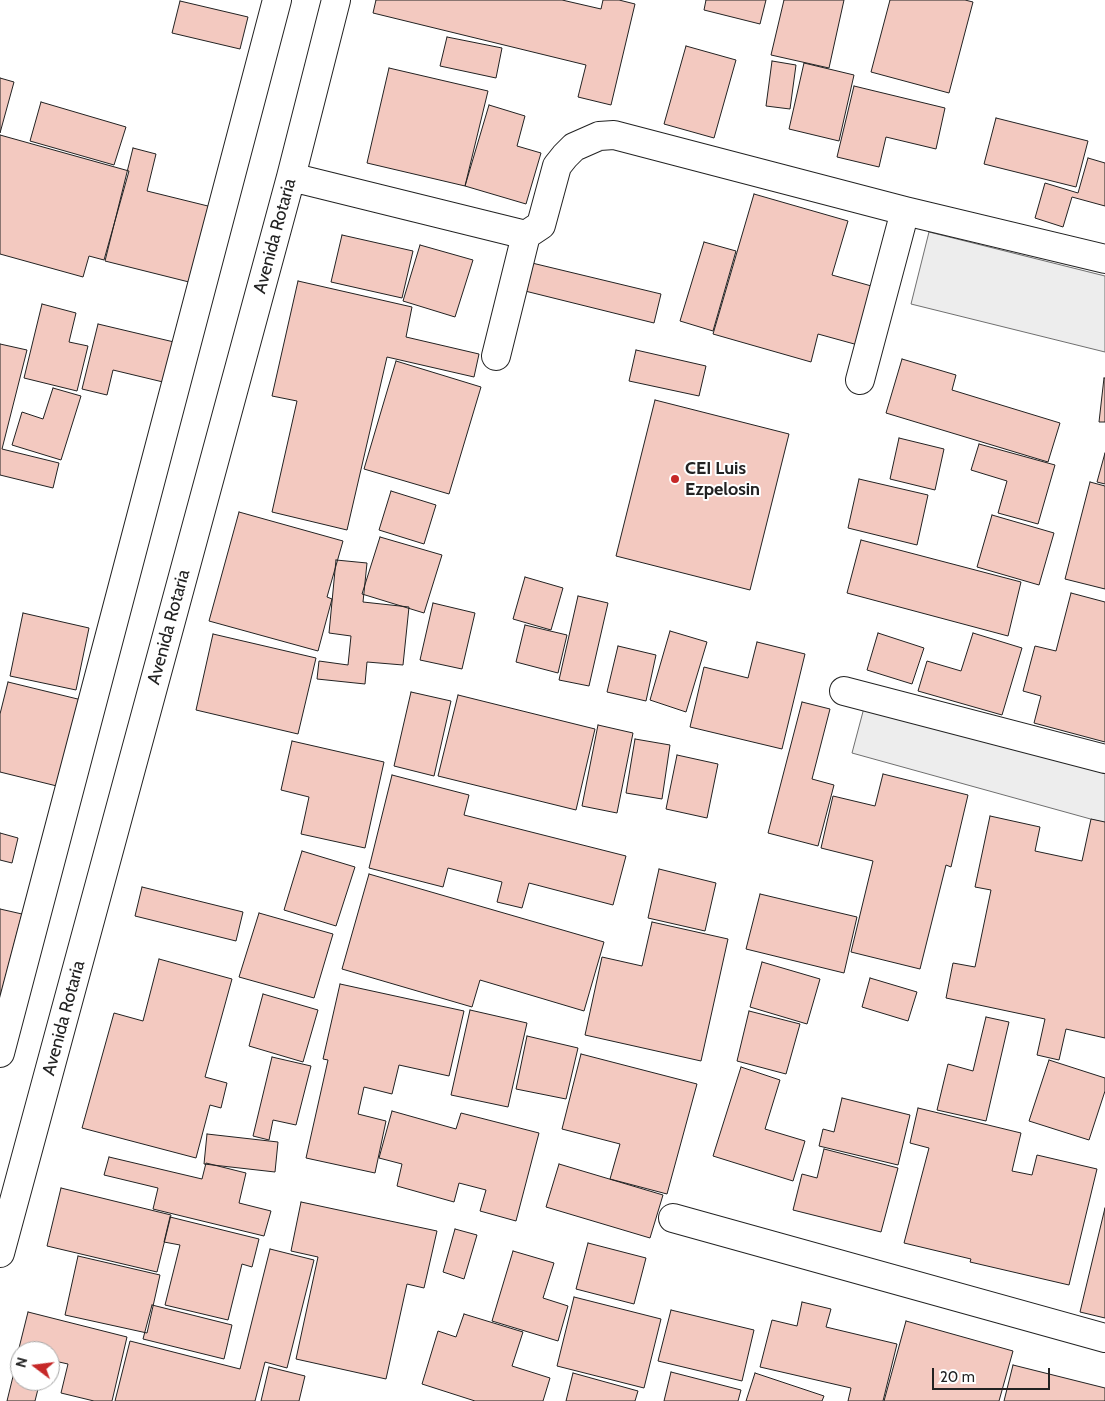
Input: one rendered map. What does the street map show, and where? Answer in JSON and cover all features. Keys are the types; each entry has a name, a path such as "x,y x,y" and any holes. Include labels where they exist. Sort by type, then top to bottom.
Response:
{"street":[{"path":"0,1053 276,0"},
{"name":"Avenida Rotaria","path":"0,1253 336,0"},
{"path":"496,356 526,236 541,225 557,166 574,147 599,136 614,135 905,211 1105,259"},
{"path":"290,177 526,236"},
{"path":"860,380 905,211"},
{"path":"844,691 1105,760"},
{"path":"673,1218 1105,1338"}],"shaded area":[{"path":"929,232 1105,276 1105,352 911,304"},
{"path":"869,689 1105,754 1105,823 852,753"}],"building":[{"path":"376,0 562,0 601,9 603,0 619,0 635,4 611,105 578,97 586,65 373,13"},
{"path":"706,0 766,0 760,24 704,10"},
{"path":"784,0 844,0 829,68 771,55"},
{"path":"890,0 965,0 973,2 949,93 871,72"},
{"path":"180,1 248,17 240,49 172,33"},
{"path":"447,37 502,48 496,78 440,66"},
{"path":"686,46 736,60 714,138 664,124"},
{"path":"772,61 796,65 790,109 766,106"},
{"path":"804,63 854,75 839,141 789,129"},
{"path":"389,68 488,91 465,186 367,163"},
{"path":"0,78 14,82 0,133"},
{"path":"854,86 945,108 936,149 886,137 879,167 837,157"},
{"path":"41,102 126,127 114,165 30,141"},
{"path":"489,105 525,116 517,146 541,153 526,204 465,186"},
{"path":"996,118 1088,141 1076,187 984,164"},
{"path":"0,135 129,171 104,260 89,256 83,277 0,254"},
{"path":"133,148 156,154 147,191 216,208 197,284 105,261"},
{"path":"1088,158 1105,163 1105,206 1072,197 1063,227 1035,218 1045,183 1078,193"},
{"path":"754,194 848,221 832,275 875,287 858,345 818,334 811,362 713,334"},
{"path":"342,235 413,251 402,298 331,282"},
{"path":"704,242 736,251 713,331 680,321"},
{"path":"420,245 473,260 455,317 403,301"},
{"path":"532,263 661,294 654,323 525,291"},
{"path":"298,281 412,307 406,337 479,354 474,377 387,357 347,530 272,512 297,401 272,396"},
{"path":"42,304 76,313 69,342 88,346 77,391 24,378"},
{"path":"98,324 174,342 163,382 113,370 107,395 82,389"},
{"path":"0,344 27,350 2,449 59,463 53,488 0,475"},
{"path":"636,350 706,366 699,396 629,381"},
{"path":"902,359 956,375 952,390 1060,423 1048,462 886,413"},
{"path":"396,361 481,387 449,494 364,469"},
{"path":"1104,378 1105,422 1099,422"},
{"path":"53,388 81,396 61,460 12,445 22,412 43,419"},
{"path":"655,400 789,434 750,590 616,556"},
{"path":"899,438 944,449 935,490 890,479"},
{"path":"979,444 1055,465 1038,524 998,513 1007,481 971,470"},
{"path":"1105,453 1105,484 1097,482"},
{"path":"859,479 928,495 917,545 848,528"},
{"path":"1090,482 1105,486 1105,589 1065,579"},
{"path":"391,491 436,505 424,544 379,530"},
{"path":"239,512 343,541 327,597 332,599 318,651 209,621"},
{"path":"992,515 1054,533 1039,585 977,567"},
{"path":"380,537 442,555 424,613 362,594"},
{"path":"861,540 1021,582 1008,636 847,593"},
{"path":"336,560 367,563 363,602 409,607 403,665 367,662 365,684 317,679 319,661 348,665 351,636 329,633"},
{"path":"525,577 563,588 551,630 513,619"},
{"path":"1071,593 1105,602 1105,742 1034,723 1041,696 1023,691 1035,646 1056,651"},
{"path":"578,596 608,603 589,686 559,680"},
{"path":"433,603 475,613 462,669 420,660"},
{"path":"23,613 89,628 76,690 10,676"},
{"path":"525,625 567,635 558,673 516,662"},
{"path":"670,631 707,642 686,712 650,700"},
{"path":"878,633 924,648 912,684 867,670"},
{"path":"973,633 1022,648 1002,715 918,691 927,661 961,671"},
{"path":"213,634 316,658 298,734 196,710"},
{"path":"757,642 805,654 782,749 690,727 704,667 748,678"},
{"path":"618,646 656,655 646,701 607,692"},
{"path":"8,682 90,702 69,789 0,772 0,714"},
{"path":"411,692 451,701 434,776 394,766"},
{"path":"458,695 595,729 576,810 438,776"},
{"path":"802,702 830,709 812,779 834,785 818,846 768,833"},
{"path":"598,725 633,733 617,813 582,806"},
{"path":"635,739 670,745 662,799 626,793"},
{"path":"292,741 384,762 365,848 301,834 309,797 281,790"},
{"path":"677,755 718,764 707,818 666,809"},
{"path":"883,774 968,795 951,867 946,865 920,969 851,952 873,861 821,848 833,796 875,806"},
{"path":"392,775 469,795 464,815 626,856 613,905 529,883 522,908 497,902 502,882 448,868 443,887 369,868"},
{"path":"990,816 1040,827 1035,851 1082,861 1091,819 1105,822 1105,1038 1066,1029 1059,1060 1037,1055 1045,1019 946,998 953,963 975,967 991,890 975,887"},
{"path":"0,833 18,838 12,863 0,860"},
{"path":"302,851 355,867 336,926 284,910"},
{"path":"659,869 716,883 705,931 648,918"},
{"path":"369,874 604,942 584,1011 480,980 472,1007 342,969"},
{"path":"142,887 243,912 236,941 135,916"},
{"path":"760,894 857,917 844,973 746,949"},
{"path":"0,909 22,914 0,998"},
{"path":"259,913 333,934 314,998 239,977"},
{"path":"652,922 728,939 701,1061 585,1035 602,957 642,966"},
{"path":"159,959 232,979 205,1077 227,1083 221,1108 210,1105 196,1158 82,1128 114,1013 143,1021"},
{"path":"762,962 820,979 807,1024 750,1007"},
{"path":"870,978 917,992 908,1021 862,1007"},
{"path":"340,984 464,1011 449,1076 399,1065 392,1094 364,1087 358,1114 386,1121 375,1173 306,1158 328,1060 323,1059"},
{"path":"263,994 318,1010 303,1062 249,1046"},
{"path":"470,1010 527,1023 508,1107 451,1095"},
{"path":"749,1011 800,1024 786,1074 737,1061"},
{"path":"986,1017 1009,1022 986,1121 937,1110 948,1064 973,1071"},
{"path":"527,1036 578,1048 566,1099 516,1089"},
{"path":"581,1054 697,1084 667,1194 610,1179 620,1144 562,1129"},
{"path":"272,1057 311,1066 296,1125 273,1120 269,1140 253,1136"},
{"path":"1049,1060 1105,1078 1105,1091 1089,1140 1029,1121"},
{"path":"741,1067 780,1080 765,1129 805,1141 793,1181 713,1156"},
{"path":"842,1098 910,1115 898,1165 819,1146 823,1129 834,1132"},
{"path":"918,1108 1021,1133 1012,1171 1032,1175 1037,1155 1097,1169 1069,1285 970,1262 971,1259 904,1243 929,1148 910,1143"},
{"path":"392,1111 456,1129 461,1113 539,1133 516,1221 480,1211 486,1190 459,1183 454,1202 397,1186 402,1164 379,1158"},
{"path":"207,1134 278,1142 275,1172 204,1164"},
{"path":"824,1149 898,1168 881,1232 793,1210 802,1174 817,1178"},
{"path":"109,1157 202,1179 206,1163 246,1173 239,1203 271,1211 264,1236 153,1209 158,1188 104,1175"},
{"path":"559,1164 663,1195 650,1238 546,1207"},
{"path":"61,1188 171,1215 157,1272 47,1246"},
{"path":"301,1202 437,1231 424,1288 407,1284 386,1379 296,1359 318,1257 291,1251"},
{"path":"1105,1208 1105,1318 1080,1312"},
{"path":"170,1217 259,1239 252,1267 242,1264 228,1320 165,1305 180,1245 164,1242"},
{"path":"455,1229 477,1235 464,1279 443,1272"},
{"path":"588,1243 646,1258 634,1304 576,1289"},
{"path":"270,1249 314,1260 287,1368 265,1362 255,1401 115,1401 130,1341 240,1369"},
{"path":"513,1251 554,1263 543,1298 568,1306 558,1341 492,1321"},
{"path":"78,1256 160,1275 147,1333 65,1315"},
{"path":"574,1297 661,1319 644,1388 557,1366"},
{"path":"802,1302 831,1309 826,1327 897,1344 883,1401 848,1401 851,1388 760,1367 772,1320 797,1326"},
{"path":"152,1305 232,1325 224,1359 143,1339"},
{"path":"671,1310 754,1330 742,1381 658,1361"},
{"path":"28,1312 127,1337 112,1401 94,1401 61,1393 68,1364 60,1362 60,1341 21,1341"},
{"path":"464,1314 523,1332 512,1366 550,1378 543,1401 475,1401 422,1384 438,1331 456,1337"},
{"path":"906,1321 1013,1351 999,1401 884,1401"},
{"path":"1013,1365 1105,1388 1105,1401 1004,1401"},
{"path":"269,1367 305,1376 299,1401 261,1401"},
{"path":"671,1372 741,1390 738,1401 664,1401"},
{"path":"573,1373 638,1391 635,1401 566,1401"},
{"path":"755,1373 824,1396 822,1401 746,1401"},
{"path":"10,1389 10,1391 38,1391 35,1401 7,1401"}],"place":[{"name":"CEI Luis Ezpelosin","path":"675,479"}]}
